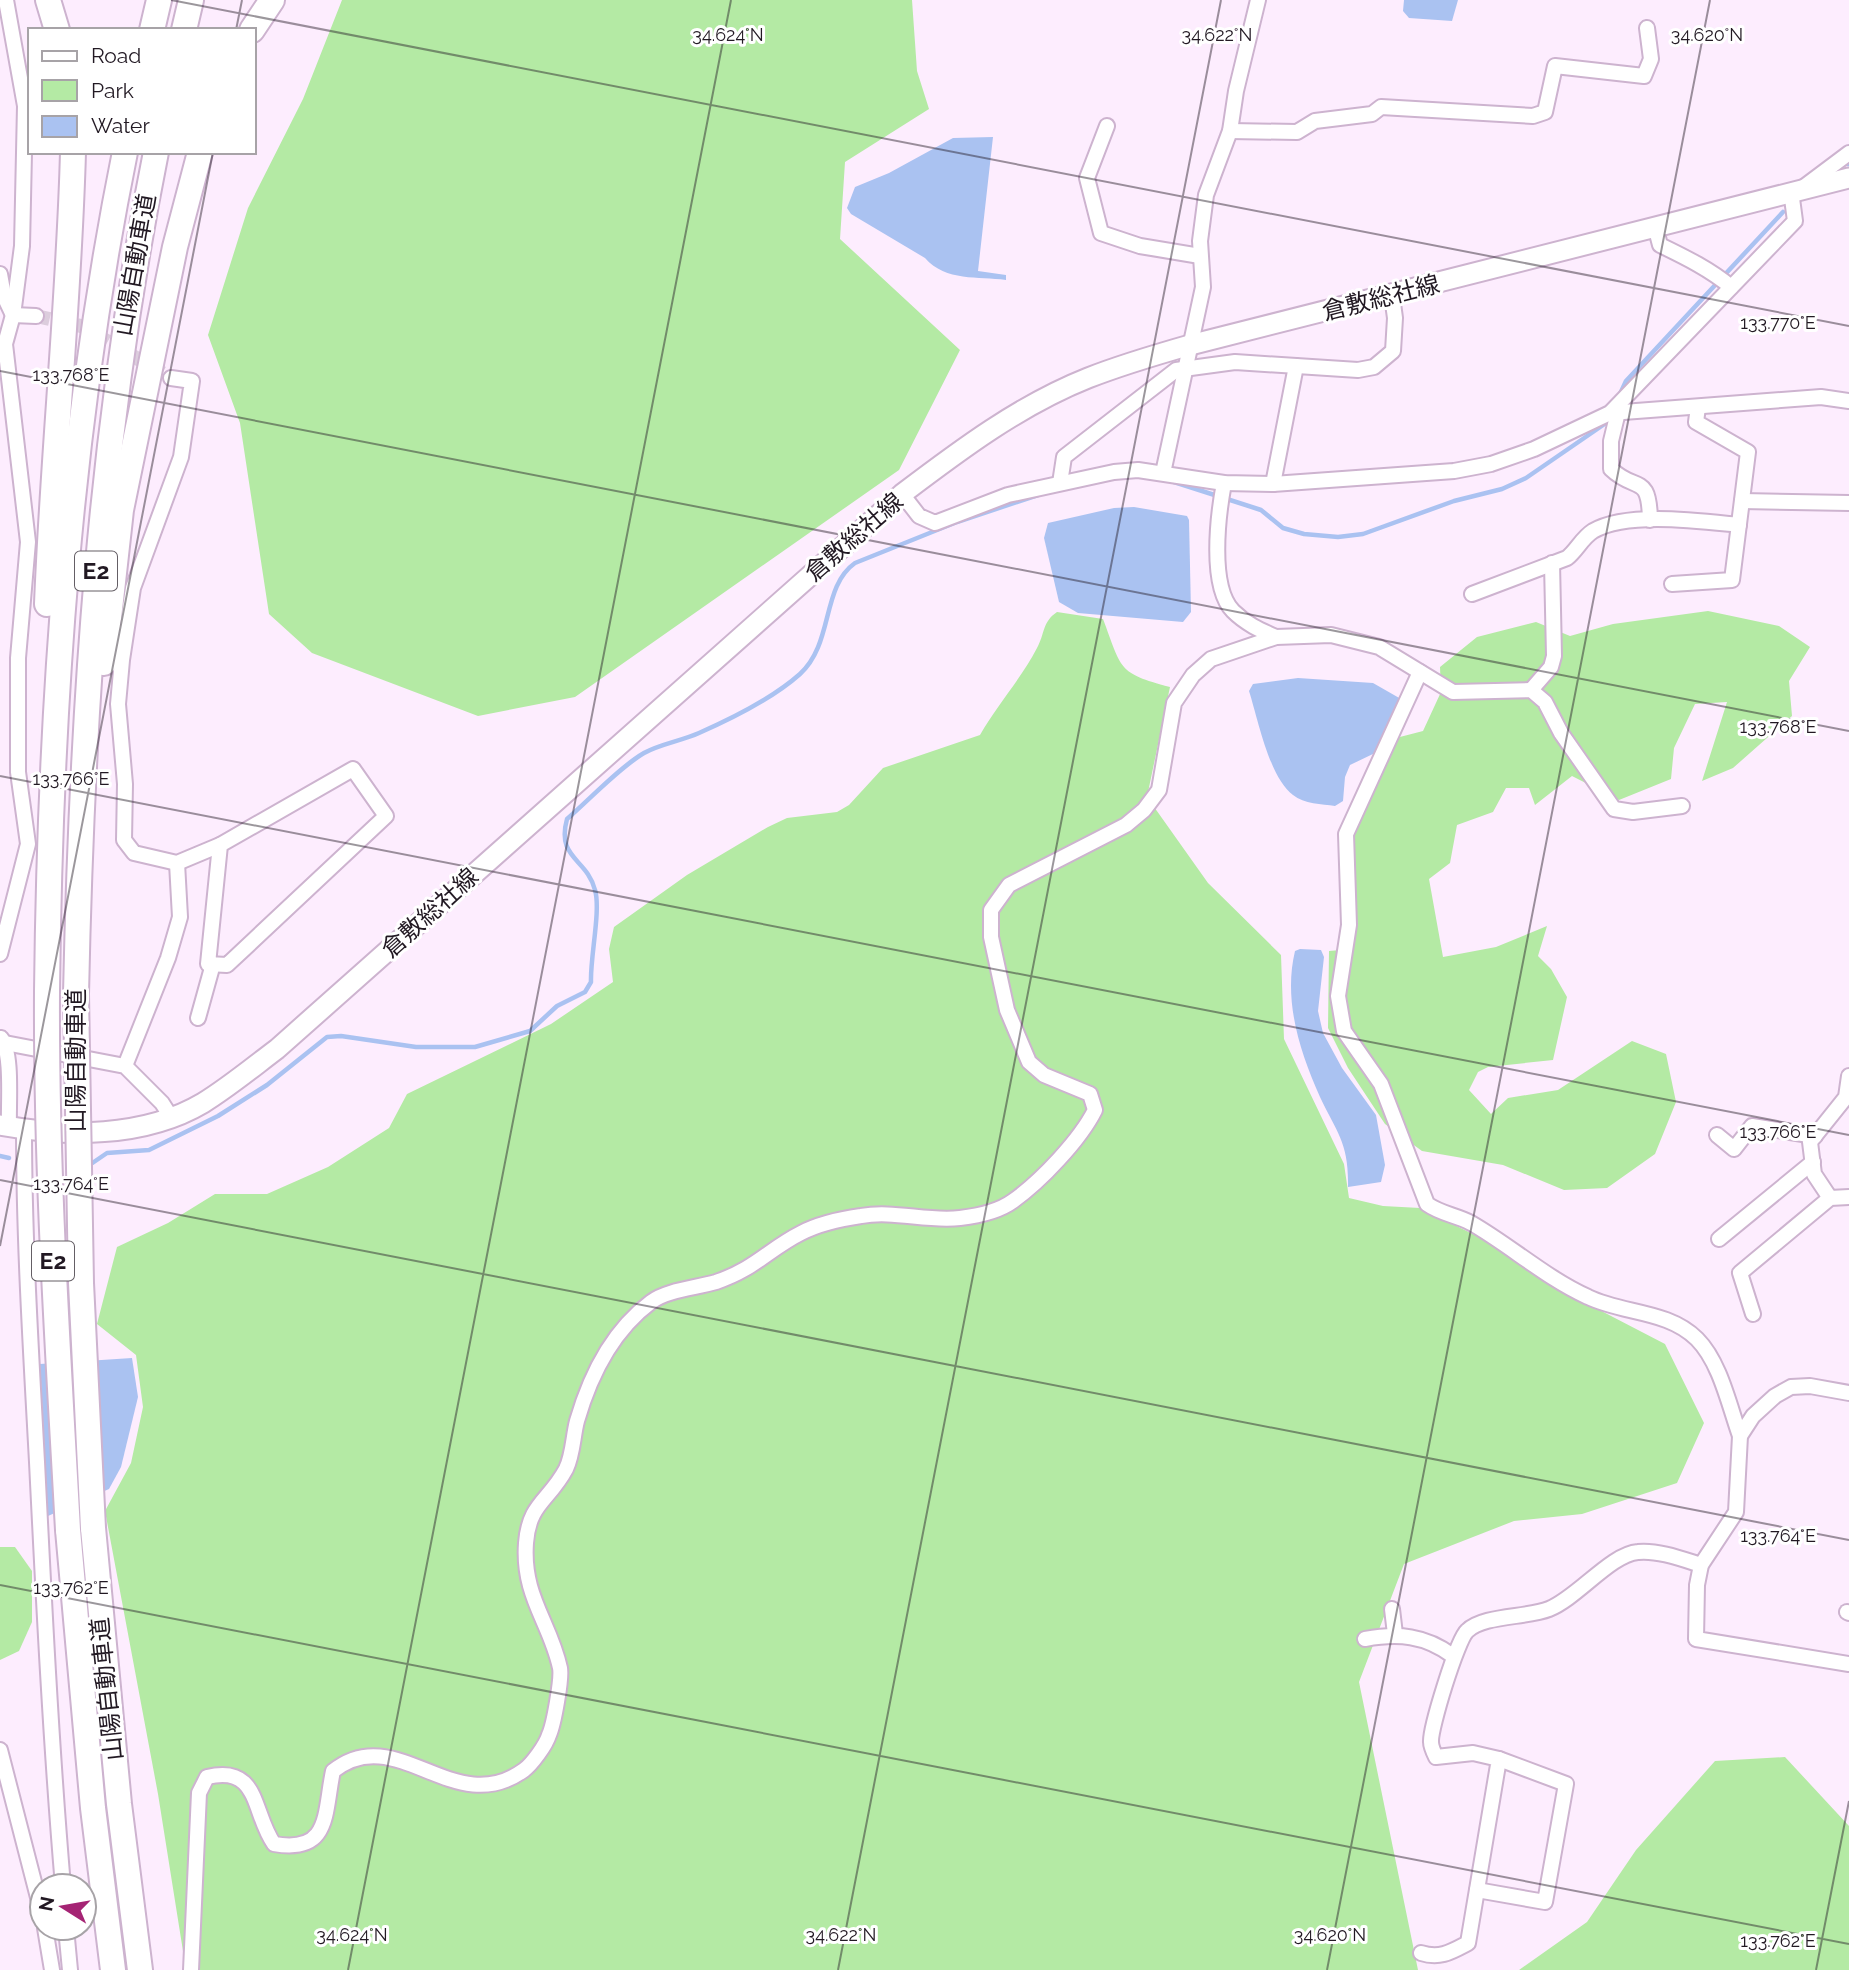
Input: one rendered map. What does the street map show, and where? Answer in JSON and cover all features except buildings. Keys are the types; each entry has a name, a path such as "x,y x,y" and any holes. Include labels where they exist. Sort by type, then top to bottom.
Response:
{"highway":[{"path":"48,0 56,28"},
{"path":"152,28 159,0"},
{"path":"184,28 191,0"},
{"path":"253,28 272,0"},
{"path":"49,871 44,669 53,456 70,261 74,154"},
{"name":"山陽自動車道","path":"113,1970 93,1808 80,1529 51,1212 47,992 49,871 60,635 72,499 89,365 125,154"},
{"name":"山陽自動車道","path":"140,1970 116,1778 80,1529 76,994 78,873 89,638 117,371 156,154"},
{"path":"78,873 121,510 175,247 199,154"}],"main road":[{"name":"倉敷総社線","path":"11,1127 117,1131 171,1117 203,1103 277,1049 902,494 987,432 1042,400 1086,379 1190,345 1392,296 1849,178"}],"street":[{"path":"0,954 28,844 18,772 18,658 28,542 5,344 13,315 22,246 25,106 6,0"},
{"path":"1163,473 1203,287 1200,256 1206,195 1230,131 1236,91 1258,0"},
{"path":"1230,131 1297,132 1315,121 1372,114 1381,107 1533,116 1545,112 1555,66 1644,76 1651,59 1647,28"},
{"path":"1107,126 1087,178 1101,233 1140,246 1200,256"},
{"path":"1650,520 1650,500 1644,488 1611,469 1614,413 1795,221 1796,190 1849,153"},
{"path":"1655,226 1660,245 1705,271 1713,272 1731,287"},
{"path":"0,274 4,296 13,315"},
{"path":"1060,483 1064,457 1164,376 1185,369 1235,362 1358,370 1374,367 1393,351 1396,340 1392,296"},
{"path":"13,315 36,316"},
{"path":"1273,484 1296,366"},
{"path":"171,378 192,381 181,457 133,588 118,704 125,784 124,840 134,853 177,863 220,845 353,769 386,816 227,965 208,964 220,845"},
{"path":"902,494 919,516 934,523 980,503 1114,472 1163,473 1224,483 1273,484 1454,471 1491,464 1534,449 1614,413 1821,397 1849,401"},
{"path":"1672,584 1732,580 1748,452 1696,422 1698,407"},
{"path":"1224,483 1218,518 1220,590 1231,609 1240,617 1276,637"},
{"path":"1742,501 1849,503"},
{"path":"1472,594 1552,563 1577,550 1586,537 1596,530 1662,518 1739,525"},
{"path":"1531,690 1551,667 1554,656 1552,563"},
{"path":"191,1970 199,1793 207,1777 223,1773 237,1777 250,1786 262,1828 274,1844 293,1847 312,1842 322,1832 333,1771 349,1758 369,1754 391,1757 469,1787 501,1781 526,1769 549,1736 561,1670 529,1592 526,1544 532,1511 551,1493 567,1466 589,1386 613,1341 629,1321 654,1299 748,1270 800,1233 827,1222 865,1215 906,1213 957,1218 989,1212 1012,1202 1085,1130 1095,1110 1090,1094 1044,1075 1029,1062 1012,1021 991,937 991,910 1009,885 1126,825 1144,810 1158,790 1174,703 1193,675 1211,659 1276,637 1331,635 1356,639 1379,647 1453,692 1531,690 1545,702 1561,733 1614,809 1633,812 1682,806"},
{"path":"1420,672 1346,834 1349,925 1338,996 1344,1031 1381,1084 1402,1132 1427,1204 1437,1212 1468,1221 1588,1297 1616,1309 1676,1323 1698,1339 1712,1362 1740,1436 1736,1512 1701,1565 1697,1585 1696,1639 1849,1664"},
{"path":"125,1066 168,958 180,917 177,863"},
{"path":"198,1018 213,964"},
{"path":"62,1872 42,1562 24,1209 11,1127 2,1040 125,1066 162,1103 171,1117"},
{"path":"1830,1198 1814,1174 1810,1142 1846,1097 1849,1076"},
{"path":"1717,1135 1734,1149 1752,1126 1815,1136"},
{"path":"1719,1239 1813,1162"},
{"path":"1753,1314 1740,1273 1830,1198 1849,1196"},
{"path":"1740,1436 1753,1416 1775,1396 1791,1387 1810,1386 1849,1392"},
{"path":"1477,1889 1545,1902 1566,1784 1499,1759 1473,1753 1436,1758 1430,1741 1453,1656 1466,1631 1486,1621 1519,1618 1550,1608 1590,1583 1616,1560 1638,1552 1676,1557 1701,1565"},
{"path":"1392,1609 1395,1633"},
{"path":"1365,1639 1395,1633 1439,1645 1453,1656"},
{"path":"0,1750 31,1872"},
{"path":"1420,1953 1432,1956 1447,1955 1468,1943 1499,1759"},
{"path":"47,1942 52,1970"},
{"path":"67,1942 70,1970"}],"green space":[{"path":"342,0 912,0 917,71 929,109 845,162 840,239 960,350 899,470 575,697 478,716 312,653 269,614 240,423 208,335 248,208 303,99"},
{"path":"1708,611 1779,626 1810,647 1789,681 1792,716 1733,768 1702,781 1727,702 1695,704 1674,748 1671,779 1619,800 1572,776 1535,805 1529,788 1506,788 1493,812 1457,825 1450,863 1429,879 1443,957 1496,947 1547,926 1538,956 1551,969 1567,997 1553,1060 1488,1067 1478,1072 1469,1090 1491,1114 1508,1098 1558,1090 1632,1041 1666,1054 1676,1102 1655,1154 1607,1188 1564,1190 1503,1165 1422,1151 1385,1124 1348,1068 1328,1028 1329,951 1353,949 1357,912 1353,830 1396,738 1423,731 1441,692 1440,667 1477,637 1536,622 1570,636 1613,624"},
{"path":"1057,612 1103,619 1114,649 1124,666 1140,678 1170,687 1147,797 1208,883 1281,955 1284,1039 1344,1164 1349,1198 1383,1206 1420,1208 1493,1244 1559,1289 1665,1344 1704,1423 1677,1483 1582,1514 1514,1521 1404,1564 1359,1682 1418,1970 186,1970 158,1794 105,1511 131,1463 143,1407 136,1355 97,1324 117,1247 168,1223 215,1194 267,1194 328,1167 389,1128 407,1094 551,1024 613,982 609,949 614,927 687,875 787,818 837,812 849,805 883,768 980,735 1031,659 1040,643 1044,628"},
{"path":"0,1547 15,1547 32,1571 32,1622 19,1651 0,1660"},
{"path":"1785,1757 1849,1826 1849,1970 1519,1970 1587,1922 1636,1850 1715,1761"}],"water":[{"path":"1404,0 1458,0 1452,21 1409,18 1403,11"},
{"path":"993,137 978,271 1006,275 1006,280 963,276 943,271 851,214 847,208 855,187 889,173 953,138"},
{"path":"1134,507 1187,516 1189,520 1191,612 1183,622 1078,613 1059,602 1044,538 1048,523 1114,508"},
{"path":"1298,678 1373,683 1401,699 1375,753 1350,765 1345,777 1343,801 1335,806 1297,798 1285,787 1271,762 1249,691 1253,684"},
{"path":"1321,950 1324,957 1318,1011 1323,1033 1342,1068 1376,1115 1385,1165 1381,1182 1348,1187 1344,1149 1313,1080 1300,1044 1292,1007 1292,970 1295,951"},
{"path":"132,1358 138,1397 121,1467 109,1489 48,1516 40,1364"}],"waterway":[{"path":"1620,394 1626,381 1783,212"},
{"path":"1174,482 1261,510 1283,528 1304,534 1338,537 1363,534 1454,501 1502,489 1526,478 1606,423 1609,417"},
{"path":"88,1166 107,1153 149,1150 218,1116 267,1085 327,1037 341,1036 416,1047 475,1047 530,1031 557,1006 585,992 591,982 597,899 591,879 569,851 565,832 567,819 615,775 644,753 699,733 739,714 765,700 800,674 818,647 837,586 844,573 855,563 957,522 1038,495"},
{"path":"0,1156 9,1158"}],"tunnel":[{"path":"36,316 81,326 171,378"}]}
